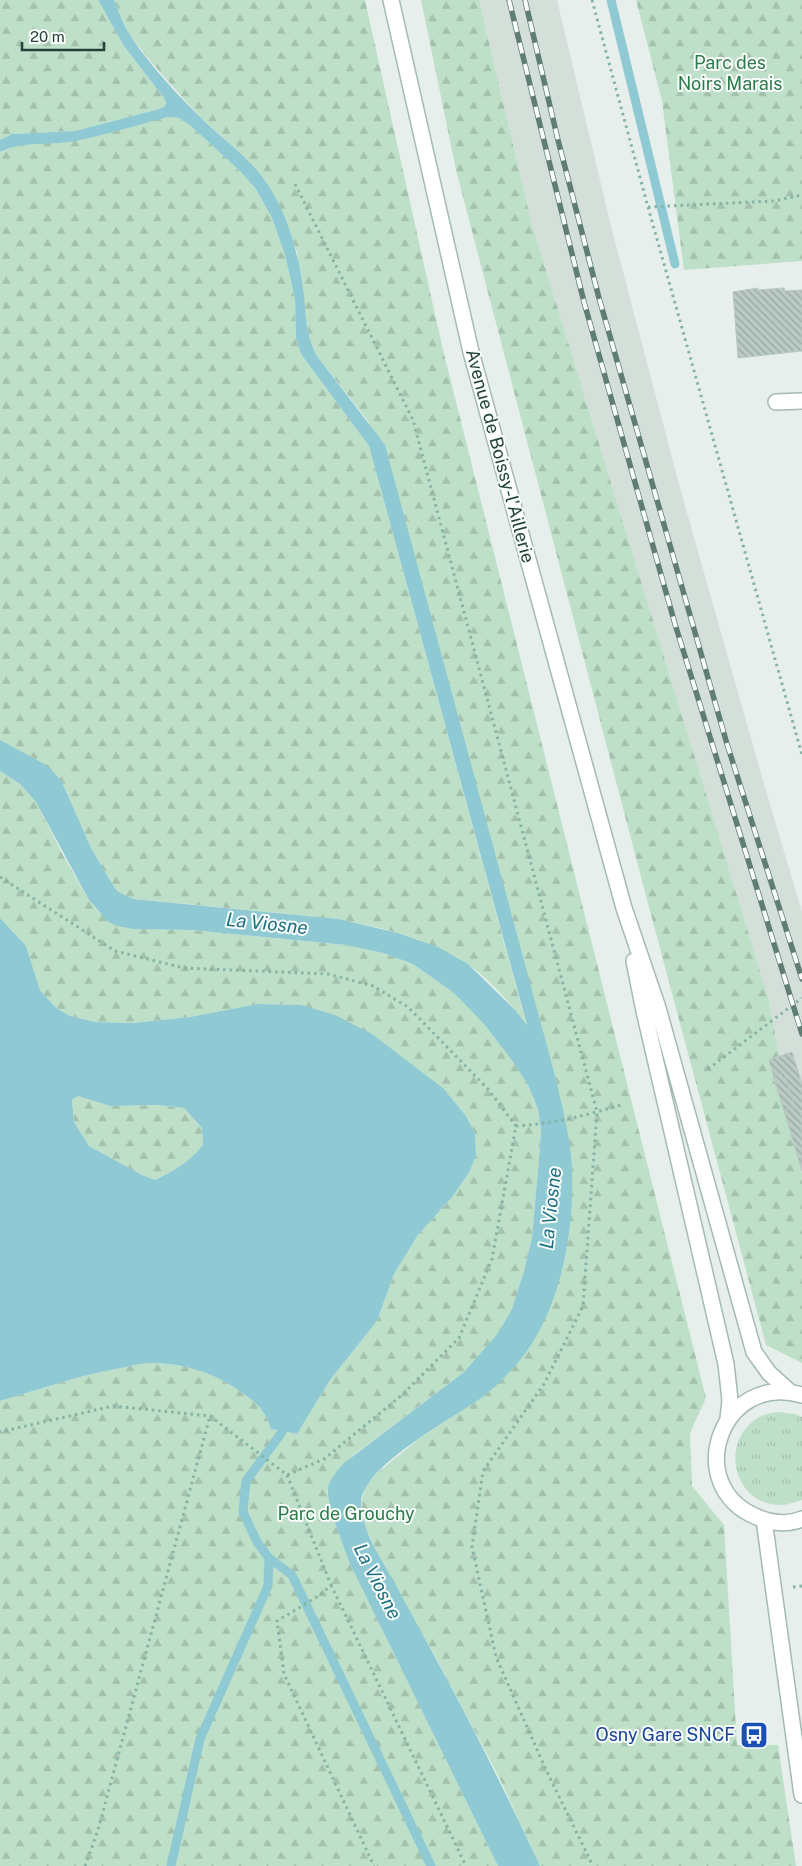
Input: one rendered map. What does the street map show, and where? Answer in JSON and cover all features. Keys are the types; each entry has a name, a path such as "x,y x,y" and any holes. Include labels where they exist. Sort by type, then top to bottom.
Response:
{"main road":[{"name":"Avenue de Boissy-l'Aillerie","path":"391,0 471,352 624,908"},
{"path":"776,402 802,400"},
{"path":"624,908 658,1008 754,1352 769,1372 796,1394"},
{"path":"624,908 644,1011 726,1364 730,1400 728,1419"},
{"path":"796,1394 772,1392 755,1397 740,1406 728,1419 720,1435 716,1452 717,1470 723,1487 734,1502 747,1513 764,1520 781,1522 802,1519"},
{"path":"764,1520 802,1795"}],"path":[{"path":"592,0 648,207 802,755"},
{"path":"295,184 414,420 597,1112 583,1306 544,1384 483,1471 472,1547 496,1657 547,1772 593,1866"},
{"path":"648,207 774,201 802,195"},
{"path":"0,877 115,951 184,968 328,974 372,986 408,1007 488,1089 516,1126 492,1259 459,1338 402,1394 324,1459 287,1475"},
{"path":"708,1069 802,998"},
{"path":"516,1126 578,1117 621,1105"},
{"path":"0,1432 113,1406 210,1416 287,1475 331,1585 466,1866"},
{"path":"85,1866 98,1830 210,1416"},
{"path":"331,1585 320,1595 278,1621 284,1674 374,1866"}],"shaded area":[{"path":"479,0 557,0 611,226 680,488 802,912 802,1171 769,1060 779,1056 769,1000 531,221"}],"green space":[{"path":"0,0 98,0 124,46 164,98 166,103 164,107 75,131 12,134 0,140"},
{"path":"114,0 365,0 443,350 706,1398 690,1433 692,1486 724,1525 737,1745 778,1745 796,1866 540,1866 500,1779 435,1656 381,1560 365,1526 361,1502 366,1486 377,1473 420,1438 485,1395 510,1372 531,1345 572,1172 567,1134 557,1083 368,421 317,356 309,341 297,252 284,218 266,182 239,152 199,116 151,62 129,34"},
{"path":"421,0 479,0 531,221 769,1000 779,1056 769,1060 802,1171 802,1363 766,1345 456,170"},
{"name":"Parc des Noirs Marais","path":"636,0 802,0 802,261 684,270 662,101"},
{"path":"168,117 179,118 191,126 241,172 256,189 272,218 285,255 295,299 296,339 301,354 369,446 527,1027 500,993 467,964 419,940 393,931 339,920 133,899 117,891 91,848 62,782 0,740 0,152 12,147"},
{"path":"0,771 20,784 36,802 63,855 89,900 99,913 134,929 192,930 346,945 383,953 413,964 454,993 484,1024 528,1085 538,1109 541,1130 539,1159 532,1236 524,1271 512,1309 498,1333 464,1372 351,1457 327,1491 337,1528 350,1564 498,1866 0,1866 0,1401 90,1374 140,1364 163,1363 198,1370 220,1379 256,1403 266,1416 271,1429 297,1434 330,1380 377,1321 394,1274 418,1235 453,1196 470,1171 476,1155 475,1133 466,1116 444,1089 301,1005 257,1004 190,1017 133,1023 95,1022 70,1016 56,1008 40,990 26,946 0,918"},
{"path":"78,1096 110,1106 158,1105 184,1108 202,1128 203,1145 187,1161 162,1177 155,1180 142,1175 89,1146 74,1122 72,1100"},
{"path":"778,1412 795,1414 802,1417 802,1500 783,1505 767,1503 753,1496 743,1485 737,1472 735,1457 738,1442 746,1428 761,1416"}],"water":[{"name":"La Viosne","path":"98,0 114,0 128,31 153,66 199,116 251,164 266,182 285,217 294,243 302,282 307,328 317,356 385,445 557,1083 570,1150 572,1173 571,1217 564,1262 551,1306 542,1326 521,1358 492,1390 412,1444 376,1474 365,1490 361,1505 365,1525 373,1544 462,1708 540,1866 498,1866 350,1564 340,1538 328,1495 332,1478 344,1463 464,1372 498,1333 512,1309 532,1237 539,1159 541,1130 538,1109 528,1085 484,1024 454,993 413,964 383,953 346,945 192,930 134,929 117,926 107,921 89,900 36,802 20,784 0,771 0,740 48,766 62,782 91,848 108,877 117,891 133,899 338,919 398,933 438,947 468,964 515,1010 527,1025 369,446 301,354 296,339 295,299 285,255 272,218 256,189 241,172 191,126 179,118 168,117 75,141 19,146 0,152 0,140 12,134 75,131 164,107 166,103 164,98 124,46"},
{"path":"0,918 26,946 40,990 56,1008 70,1016 95,1022 133,1023 190,1017 257,1004 301,1005 335,1015 372,1034 444,1089 466,1116 475,1133 476,1155 470,1171 453,1196 418,1235 394,1274 377,1321 330,1380 297,1434 271,1429 266,1416 256,1403 220,1379 198,1370 163,1363 140,1364 90,1374 0,1401","holes":["78,1096 110,1106 158,1105 184,1108 202,1128 203,1145 187,1161 162,1177 155,1180 142,1175 89,1146 74,1122 72,1100"]}],"building":[{"path":"758,288 758,290 784,288 785,291 802,290 802,351 738,358 733,292"},
{"path":"792,1052 802,1084 802,1171 769,1060"},
{"path":"784,1073 795,1107 784,1111 773,1076"}],"waterway":[{"path":"611,0 675,264"},
{"path":"282,1432 246,1481 243,1512 257,1542 269,1558 292,1575 431,1866"},
{"path":"171,1866 200,1739 268,1586 269,1558"}],"railway":[{"path":"509,0 584,302 675,624 802,1034"},
{"path":"525,0 558,140 599,298 727,744 802,979"}],"place":[{"name":"Osny Gare SNCF","path":"754,1735"}],"park label":[{"name":"Parc de Grouchy","path":"346,1514"}]}
